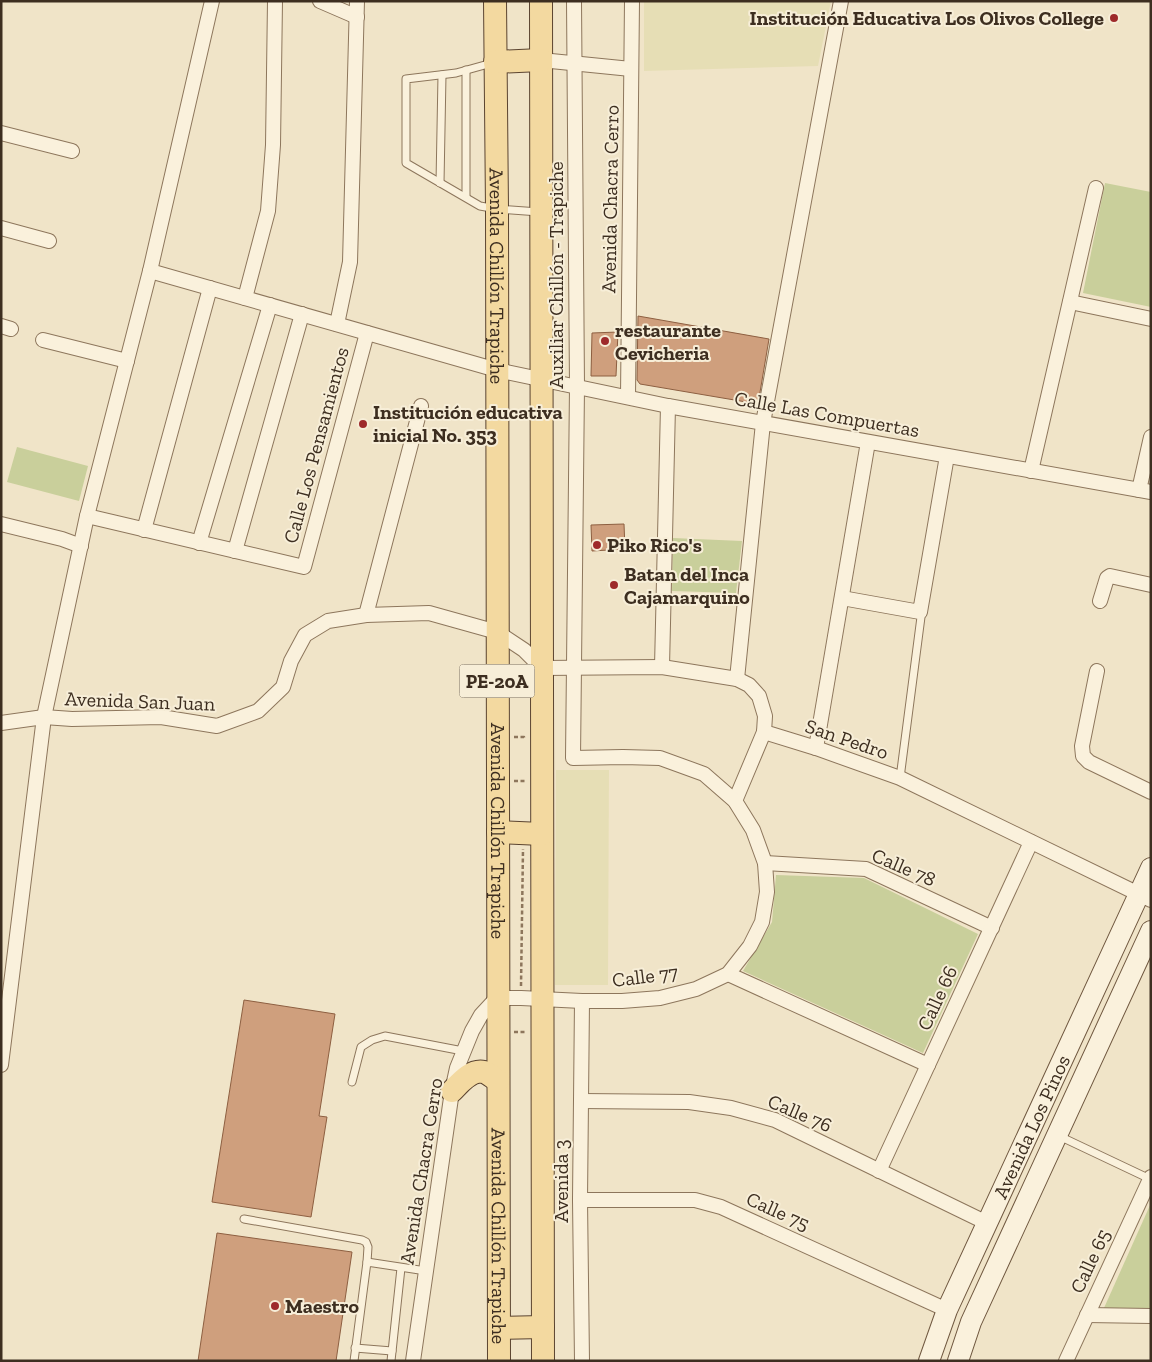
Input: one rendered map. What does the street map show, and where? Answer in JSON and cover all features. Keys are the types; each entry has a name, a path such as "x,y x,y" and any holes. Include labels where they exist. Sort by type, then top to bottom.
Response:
{"main road":[{"name":"Avenida Chillón Trapiche","path":"495,1 499,1361"},
{"name":"PE-20A","path":"541,1 542,668 533,833 532,998 543,1032 543,1361"},
{"path":"495,62 541,60"},
{"path":"498,832 533,833"},
{"path":"452,1091 469,1075 477,1072 483,1072 498,1081"},
{"path":"498,1328 543,1327"}],"street":[{"path":"1,1065 44,717 87,516 150,272 212,1"},
{"path":"245,298 268,211 273,145 275,1"},
{"path":"320,1 358,17"},
{"path":"337,324 350,262 357,1"},
{"name":"Auxiliar Chillón - Trapiche","path":"573,758 577,387 574,1"},
{"name":"Avenida Chacra Cerro","path":"628,397 632,1"},
{"path":"737,679 763,423 841,1"},
{"path":"541,60 631,69"},
{"path":"1,133 72,150"},
{"path":"1031,471 1096,188"},
{"path":"1,228 49,240"},
{"name":"Calle Las Compuertas","path":"150,272 497,370 542,380 668,406 1145,491"},
{"path":"144,530 210,288"},
{"path":"1070,302 1151,319"},
{"path":"199,543 270,305"},
{"path":"87,516 235,551 302,314"},
{"name":"Calle Los Pensamientos","path":"235,551 304,567 367,333"},
{"path":"43,340 127,361"},
{"path":"366,615 422,406"},
{"path":"662,667 668,406"},
{"path":"1145,491 1151,437"},
{"path":"816,748 868,442"},
{"path":"842,598 920,612 947,456"},
{"path":"1,524 62,539 81,546"},
{"path":"1100,601 1107,578 1110,576 1151,585"},
{"name":"Avenida San Juan","path":"1,723 44,717 72,720 161,718 217,726 258,711 283,687 291,661 305,635 328,621 366,615 429,613 497,632 524,650 542,668"},
{"path":"542,668 662,667 737,679 748,685 759,696 765,716 764,732 735,801"},
{"path":"1097,671 1082,746 1083,756 1089,762 1151,792"},
{"name":"San Pedro","path":"764,732 816,748 900,778 1145,897"},
{"name":"Calle 77","path":"498,999 532,998 622,1001 660,998 696,989 728,974 750,946 762,922 766,892 765,864 753,830 735,801 704,774 660,758 573,758"},
{"name":"Calle 66","path":"879,1171 1031,842"},
{"name":"Calle 78","path":"765,864 866,869 992,928"},
{"name":"Avenida Los Pinos","path":"929,1361 947,1310 987,1223 1145,897 1151,868"},
{"name":"Avenida Los Pinos","path":"958,1361 971,1322 1151,931"},
{"path":"728,974 928,1065"},
{"name":"Avenida Chacra Cerro","path":"413,1361 452,1091 457,1068 463,1051 481,1015 490,1004 498,999"},
{"name":"Avenida 3","path":"582,1001 580,1200 582,1361"},
{"name":"Calle 76","path":"581,1102 689,1102 731,1108 775,1120 987,1223"},
{"name":"Calle 65","path":"1066,1361 1150,1178"},
{"name":"Calle 75","path":"580,1200 695,1200 721,1207 947,1310"},
{"path":"1087,1315 1151,1316"}],"lane":[{"path":"495,62 442,75 406,79 406,163 480,206 541,212"},
{"path":"466,70 466,197"},
{"path":"440,182 442,75"},
{"path":"900,778 921,618 920,612"},
{"path":"352,1082 361,1047 372,1040 385,1036 463,1051"},
{"path":"1057,1135 1150,1178"},
{"path":"244,1219 366,1242 368,1247 367,1262 354,1361"},
{"path":"367,1262 426,1271"},
{"path":"391,1361 401,1268"},
{"path":"355,1348 392,1351"}],"path":[{"path":"497,737 524,737 524,746"},
{"path":"532,998 533,833"},
{"path":"498,1032 543,1032"}],"shaded area":[{"path":"644,1 831,1 818,66 644,71"},
{"path":"556,770 609,770 608,985 555,985"}],"green space":[{"path":"1105,183 1151,192 1151,307 1083,293"},
{"path":"17,447 88,466 79,501 7,482"},
{"path":"673,538 742,541 736,593 672,591"},
{"path":"776,875 864,878 978,934 923,1053 743,971 772,922"},
{"path":"1151,1203 1151,1308 1104,1308"}],"building":[{"path":"638,316 769,339 758,404 640,384 637,380"},
{"path":"618,332 616,376 591,376 592,333"},
{"path":"624,524 625,549 592,551 591,525"},
{"path":"244,1000 335,1014 319,1116 327,1117 311,1217 212,1202"},
{"name":"Maestro","path":"217,1233 352,1252 336,1361 198,1361"}],"place":[{"name":"Institución Educativa Los Olivos College","path":"1114,18"},
{"name":"restaurante Cevicheria","path":"605,341"},
{"name":"Institución educativa inicial No. 353","path":"363,424"},
{"name":"Piko Rico's","path":"597,545"},
{"name":"Batan del Inca Cajamarquino","path":"614,585"},
{"name":"Maestro","path":"275,1306"}]}
